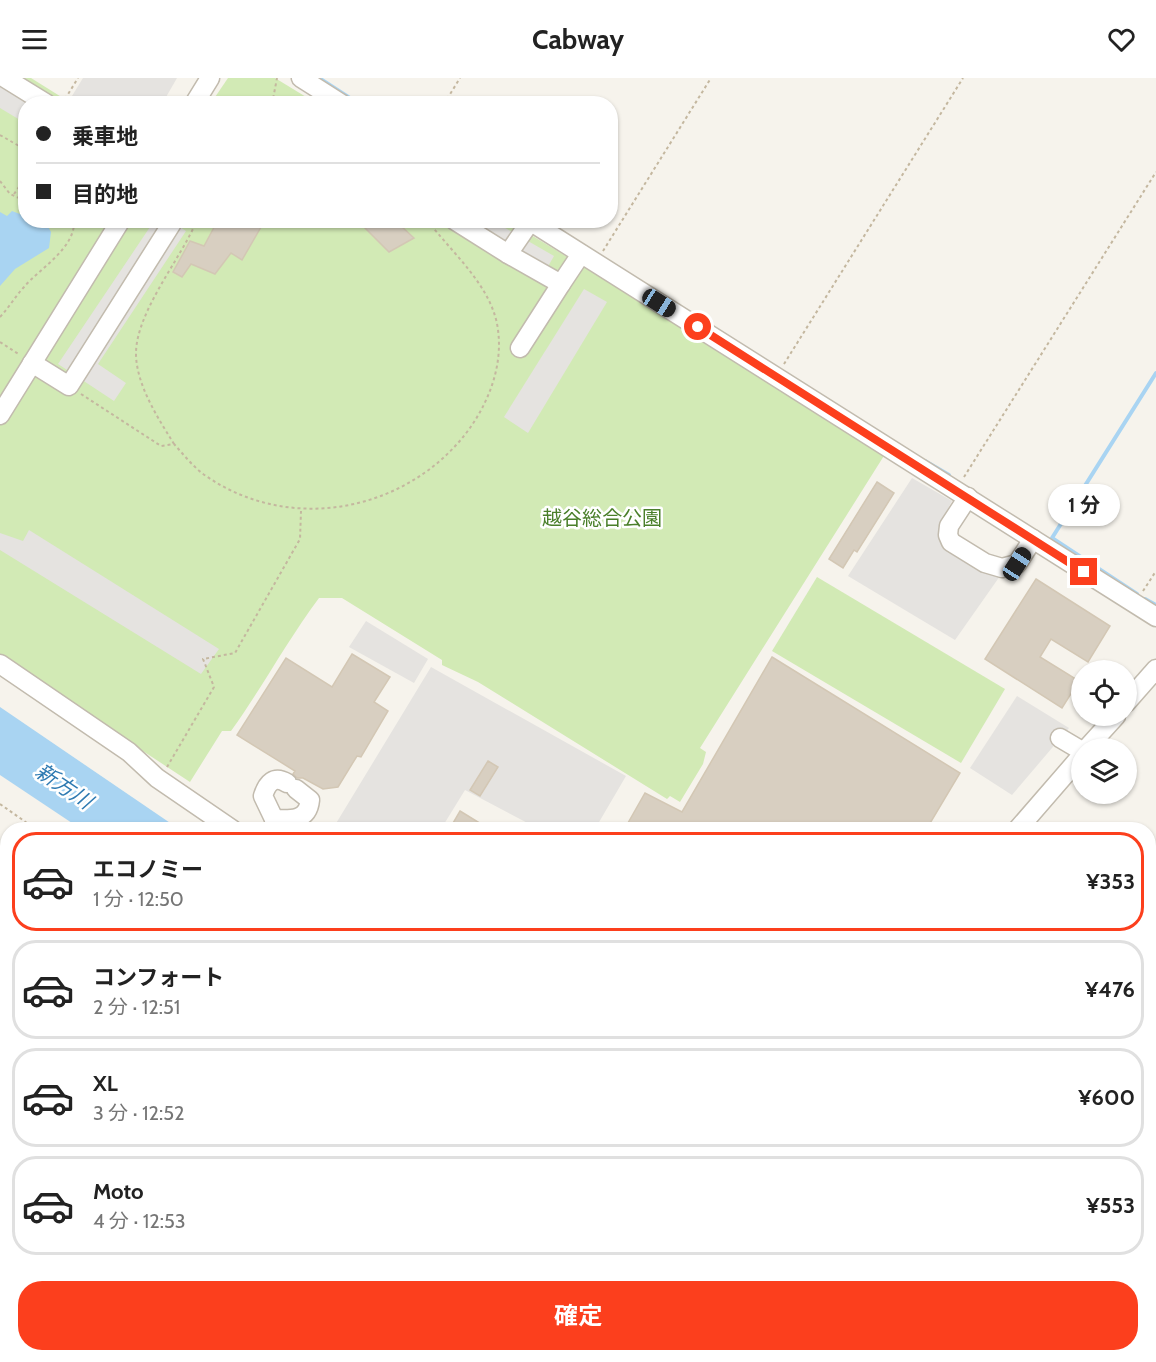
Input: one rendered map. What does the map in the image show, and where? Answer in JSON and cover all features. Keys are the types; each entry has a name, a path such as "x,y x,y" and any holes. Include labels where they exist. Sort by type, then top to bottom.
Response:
{"street":[{"path":"199,96 210,78"},
{"path":"301,78 329,96"},
{"path":"4,79 32,96"},
{"path":"0,415 116,228"},
{"path":"32,363 69,386 169,228"},
{"path":"467,228 561,284"},
{"path":"508,254 525,228"},
{"path":"540,228 776,376 951,490 1034,539 1156,617"},
{"path":"520,348 561,284 588,259"},
{"path":"951,490 948,535 951,542 995,569 1017,564 1034,539"},
{"path":"0,664 129,752 160,780 221,822"},
{"path":"1137,691 1156,669"},
{"path":"1096,738 1107,726"},
{"path":"1060,738 1071,746"},
{"path":"1024,822 1071,766"},
{"path":"270,822 263,796 270,781 276,779 292,786 310,800 305,814 297,820 284,822"}],"path":[{"path":"67,96 78,78"},
{"path":"274,96 277,78"},
{"path":"449,96 460,78"},
{"path":"618,215 711,78"},
{"path":"776,376 963,78"},
{"path":"0,137 18,146"},
{"path":"951,490 1156,172"},
{"path":"0,181 18,197"},
{"path":"13,195 18,188"},
{"path":"0,317 14,303 24,287 65,245 75,228"},
{"path":"193,228 139,331 136,356 142,383 155,413 174,444 205,476 238,493 271,505 301,509 361,503 398,490 432,469 457,445 480,415 499,359 498,329 487,297 433,228"},
{"path":"588,259 609,228"},
{"path":"0,342 32,363"},
{"path":"69,386 161,446 174,444"},
{"path":"160,780 214,687 203,659 235,653 300,539 301,509"},
{"path":"1135,604 1156,571"},
{"path":"0,804 26,822"}],"green space":[{"name":"越谷総合公園","path":"0,78 31,78 60,96 18,96 18,228 520,228 887,451 700,748 706,752 703,764 680,802 670,796 667,799 478,682 442,665 442,660 342,598 319,598 231,731 222,731 190,782 0,657"},
{"path":"228,78 275,78 305,96 216,96"},
{"path":"817,577 1005,689 961,763 772,651"}],"shaded area":[{"path":"83,78 177,78 167,96 72,96"},
{"path":"0,80 27,96 18,96 18,119 0,108"},
{"path":"149,228 182,228 186,231 98,364 126,383 114,401 58,364"},
{"path":"473,228 505,228 554,256 546,270"},
{"path":"584,289 607,302 528,433 504,417"},
{"path":"912,478 952,501 943,518 942,539 1000,576 955,640 848,576"},
{"path":"29,530 219,649 201,674 0,550 0,533 23,541"},
{"path":"366,621 428,659 414,683 349,647"},
{"path":"431,667 626,776 599,822 526,822 465,790 445,822 337,822"},
{"path":"1017,696 1069,728 1012,795 970,768"}],"water":[{"path":"12,211 18,213 18,228 49,228 51,232 49,248 15,269 0,286 0,212 7,216"},
{"name":"新方川","path":"0,707 169,822 70,822 0,775"}],"building":[{"path":"214,228 260,228 242,260 231,253 215,274 191,264 182,277 173,272 190,241 204,246"},
{"path":"365,228 403,228 414,238 389,252"},
{"path":"877,482 894,493 857,552 854,550 843,568 829,559"},
{"path":"1036,579 1110,626 1089,660 1085,660 1051,639 1040,657 1071,676 1071,694 1062,708 985,659"},
{"path":"352,654 390,677 374,702 388,711 361,757 357,756 338,787 323,789 303,778 297,778 293,774 295,771 237,735 286,658 332,687"},
{"path":"772,657 960,773 931,822 629,822 645,793 682,812"},
{"path":"488,761 498,767 480,796 470,790"},
{"path":"460,811 478,822 454,822"}],"waterway":[{"path":"319,78 347,96"},
{"path":"1137,594 1052,538 1156,373"},
{"path":"925,461 949,475"},
{"path":"1145,599 1156,605"}],"route":[{"path":"698,327 1084,572"}]}
